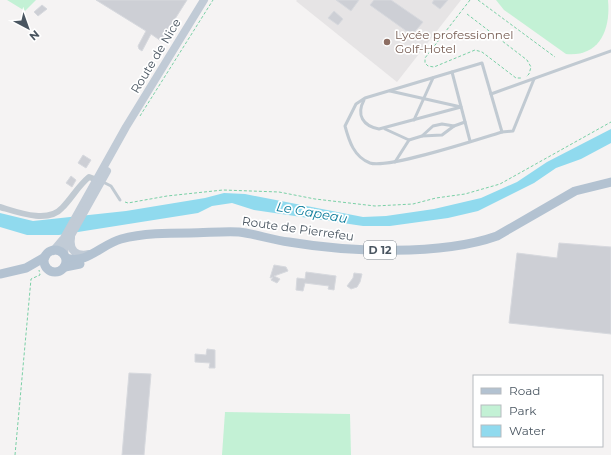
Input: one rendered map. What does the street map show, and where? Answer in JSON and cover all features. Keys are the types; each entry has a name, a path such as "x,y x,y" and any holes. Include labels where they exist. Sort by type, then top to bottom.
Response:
{"main road":[{"name":"Route de Nice","path":"67,238 141,104 204,0"},
{"name":"Route de Pierrefeu","path":"136,236 173,233 238,232 289,242 357,249 389,250 445,246 484,240 497,236 520,224 562,197 589,187 611,182"},
{"name":"D 12","path":"92,253 120,239 136,236"},
{"path":"53,251 59,251 65,260 84,263 136,236"},
{"path":"26,268 45,257 67,238"},
{"path":"67,238 74,252 80,255 92,253"},
{"path":"0,274 26,268 43,268 57,272 65,260 65,246 67,238"},
{"path":"65,260 76,261 92,253"},
{"path":"43,268 45,257"}],"street":[{"path":"0,207 41,216 54,214 61,209 89,177 99,181"}],"lane":[{"path":"492,94 611,51"},
{"path":"502,132 482,63 365,98 356,104 346,126 351,146 357,153 370,163 390,164 502,132 513,131 534,79"},
{"path":"452,72 470,141"},
{"path":"414,120 433,78"},
{"path":"389,91 461,106"},
{"path":"365,98 360,113 362,120 367,126 385,129 409,140"},
{"path":"385,129 461,106"},
{"path":"395,162 409,140 422,136 442,135 454,126 465,122"},
{"path":"422,136 433,126 442,124 454,126"},
{"path":"99,181 112,186 120,200"}],"path":[{"path":"467,14 527,60 530,68 530,74 524,78 516,78 482,52 475,50 434,67 428,66 425,63 425,58 470,0"},
{"path":"478,0 555,57"},
{"path":"120,200 128,203 167,196 223,190 279,192 315,199 375,206 413,204 436,198 465,194 500,184 611,122"},
{"path":"16,455 31,279 40,275 43,268"}],"shaded area":[{"name":"Lycée professionnel Golf-Hotel","path":"461,0 397,82 296,1"}],"green space":[{"path":"7,0 36,0 25,11"},
{"path":"496,0 608,0 607,22 600,40 594,47 577,54 566,54 504,10"},
{"path":"225,412 350,414 351,455 222,455"}],"water":[{"name":"Le Gapeau","path":"611,129 611,143 581,159 556,168 534,183 478,211 448,218 390,226 363,226 254,210 232,203 212,206 198,213 59,235 27,235 0,227 0,213 33,221 126,211 205,198 224,193 245,194 363,217 386,216 434,209 481,198 517,182 547,162"}],"building":[{"path":"96,0 187,0 161,41 151,34 142,51 138,46 146,31"},
{"path":"336,0 359,0 351,11"},
{"path":"374,0 391,0 423,22 412,35 370,5"},
{"path":"434,0 448,0 440,9 432,3"},
{"path":"42,5 47,9 38,16 34,12"},
{"path":"334,11 343,19 338,25 328,18"},
{"path":"83,155 91,160 86,168 78,163"},
{"path":"71,176 76,180 72,187 66,183"},
{"path":"559,243 611,247 611,334 509,323 517,253 557,258"},
{"path":"274,265 286,267 288,271 274,276 280,279 277,283 271,280 273,277 270,278"},
{"path":"306,272 336,276 334,290 328,289 329,286 305,283 303,291 296,290 297,278 305,279"},
{"path":"354,273 362,274 357,287 351,289 347,286 353,278"},
{"path":"207,349 215,350 215,368 209,368 210,363 195,362 195,354 206,355"},
{"path":"129,373 151,374 144,455 122,455"}],"place":[{"name":"Lycée professionnel Golf-Hotel","path":"387,42"}]}
